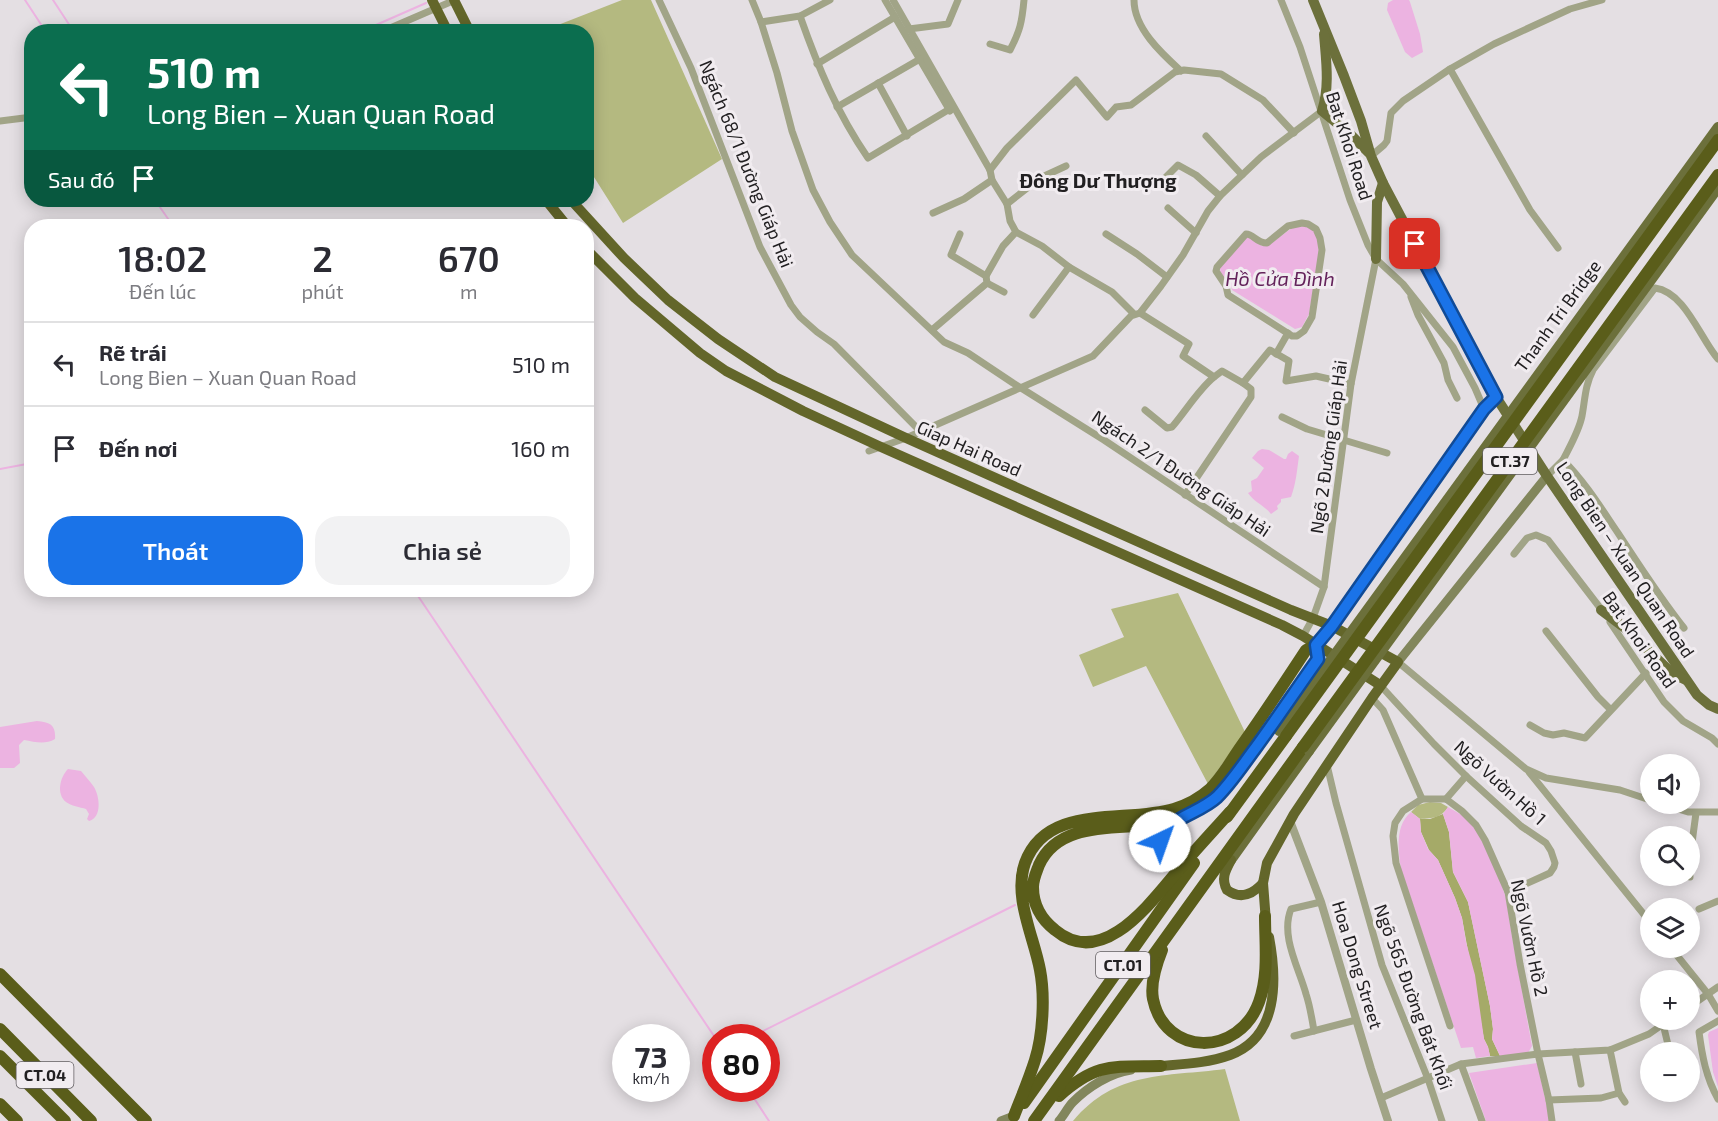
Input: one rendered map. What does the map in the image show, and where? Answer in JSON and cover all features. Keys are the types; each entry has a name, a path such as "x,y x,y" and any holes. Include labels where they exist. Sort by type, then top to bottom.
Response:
{"highway":[{"path":"455,0 466,24"},
{"path":"434,4 444,24"},
{"name":"Thanh Tri Bridge","path":"1282,734 1718,140"},
{"name":"CT.37","path":"1200,888 1306,749 1718,175"},
{"path":"552,207 561,219"},
{"name":"Giap Hai Road","path":"577,207 588,219"},
{"name":"Giap Hai Road","path":"594,225 668,300 718,339 775,376 906,438 1291,610 1332,626 1398,662"},
{"name":"Giap Hai Road","path":"594,257 635,298 718,365 803,411 880,447 1303,636 1380,685"},
{"path":"1013,1118 1036,1059 1042,1000 1040,970 1025,915 1021,884 1024,863 1034,846 1052,829 1072,822 1173,810 1204,793 1222,773 1306,650 1316,645 1332,626"},
{"path":"1230,812 1140,915 1104,939 1083,942 1064,937 1040,914 1034,894 1034,876 1045,854 1057,843 1071,835 1092,829 1157,824 1176,820 1188,816 1211,802 1230,783 1318,659 1316,645"},
{"path":"1168,935 1157,961 1153,980 1153,997 1157,1013 1166,1026 1179,1036 1194,1042 1211,1043 1227,1039 1241,1030 1259,1003 1263,988 1265,916 1263,883 1267,863 1290,820 1317,778 1398,662"},
{"name":"CT.37","path":"1265,765 1282,734"},
{"name":"CT.01","path":"1013,1118 1265,765"},
{"path":"1176,820 1163,831 1160,841 1164,853 1176,858 1186,855 1230,812"},
{"path":"1231,860 1224,878 1227,890 1237,895 1249,895 1263,883"},
{"name":"CT.01","path":"1036,1118 1200,888"},
{"path":"1036,1118 1087,1074 1103,1068 1161,1066 1212,1060 1233,1054 1248,1044 1260,1032 1269,1016 1273,999 1273,959 1265,916"},
{"path":"0,974 146,1121"},
{"name":"CT.04","path":"0,1029 91,1121"},
{"name":"CT.04","path":"0,1056 65,1121"},
{"path":"103,1079 139,1121"},
{"path":"0,1104 17,1121"}],"main road":[{"name":"Long Bien – Xuan Quan Road","path":"1313,0 1361,120 1371,156 1383,183 1496,397 1687,681 1703,701 1718,709"},
{"path":"1323,22 1328,76 1327,93 1322,111 1350,134 1371,156"},
{"name":"Thanh Tri Bridge","path":"1282,734 1718,127"},
{"path":"1376,259 1377,202 1383,183"},
{"path":"1200,888 1231,860 1306,749 1718,188"},
{"path":"1332,626 1484,409 1496,397"},
{"path":"1398,662 1547,476"},
{"path":"1601,610 1625,628 1673,674 1687,681"},
{"path":"1059,1121 1072,1103 1095,1084 1121,1072 1161,1066"},
{"path":"1001,1121 1013,1118"}],"street":[{"path":"396,24 434,4 455,0"},
{"name":"Ngách 68/1 Đường Giáp Hải","path":"659,0 691,68 760,248 791,305 808,324 834,344 921,432"},
{"name":"Ngách 2/1 Đường Giáp Hải","path":"752,0 761,22 792,130 813,190 830,222 852,255 944,342 969,353 1104,440 1324,587"},
{"path":"761,22 800,16 830,0"},
{"path":"885,0 948,110 961,120"},
{"path":"893,0 990,170 992,180 1007,204 1010,221 1016,232 1042,246 1069,267 1112,292 1137,313 1189,344 1183,356 1214,377"},
{"path":"909,29 948,24 958,0"},
{"path":"990,44 1010,50 1020,32 1024,0"},
{"path":"1134,0 1134,10 1143,29 1163,55 1181,71"},
{"name":"Bat Khoi Road","path":"1281,0 1322,111 1350,200 1368,245 1376,259 1403,284 1452,347 1484,409"},
{"path":"1371,156 1387,141 1391,113 1403,101 1450,69 1494,44 1570,9 1602,0"},
{"path":"800,16 837,107 868,158 948,110"},
{"path":"818,64 895,17"},
{"path":"837,107 920,59"},
{"path":"1450,69 1530,210 1558,248"},
{"path":"990,170 1007,148 1076,80 1107,117 1116,107 1131,105 1175,72 1184,70 1221,74 1263,100 1294,133"},
{"path":"878,83 907,136"},
{"path":"869,451 921,432 1093,356 1137,313 1167,278 1220,196 1261,157 1322,111"},
{"path":"0,121 24,118"},
{"path":"1206,136 1242,175"},
{"path":"1162,181 1178,165 1196,175 1220,196"},
{"path":"1007,204 1040,178 1066,166"},
{"path":"933,213 964,199 992,180"},
{"path":"1547,476 1563,460 1579,427 1588,378 1655,288 1658,275 1718,196"},
{"path":"1168,208 1196,233"},
{"path":"1308,224 1316,229 1322,244 1313,311 1311,321 1301,334 1292,336 1288,333 1228,295 1224,282 1216,271 1246,234 1250,234 1262,243 1267,243 1287,226 1308,224"},
{"path":"932,330 987,280 1003,246 1016,232"},
{"path":"960,234 951,255 1004,292"},
{"path":"1106,234 1137,254 1167,278"},
{"name":"Ngõ 2 Đường Giáp Hải","path":"1303,636 1313,618 1324,587 1351,384 1376,259"},
{"path":"1033,315 1069,267"},
{"path":"1655,288 1677,298 1718,359"},
{"path":"1408,291 1444,363 1448,380 1457,398"},
{"path":"1276,354 1288,333"},
{"path":"1243,383 1270,350 1289,361 1286,381 1316,376 1351,384"},
{"path":"1145,410 1167,428 1172,427 1204,385 1222,371 1251,389 1251,397 1185,495"},
{"path":"1282,417 1307,429 1387,453"},
{"path":"1563,460 1583,482 1684,628"},
{"name":"Bat Khoi Road","path":"1514,554 1527,538 1536,535 1548,540 1618,632 1664,702 1683,721 1718,744"},
{"path":"1546,631 1610,709"},
{"path":"1398,662 1526,769 1640,910"},
{"path":"1530,725 1544,733 1553,735 1564,733 1585,738 1646,673"},
{"name":"Ngõ Vườn Hồ 1","path":"1380,685 1466,776 1521,826 1546,843 1554,858 1554,867 1550,873 1508,892"},
{"path":"1372,698 1383,710 1422,799"},
{"path":"1383,710 1395,701"},
{"name":"Ngõ 565 Đường Bát Khối","path":"1328,765 1382,965 1428,1079 1442,1121"},
{"path":"1526,769 1546,778 1620,790 1640,797"},
{"path":"1450,1026 1396,863 1394,830 1399,817 1408,807 1422,799 1446,799 1466,776"},
{"path":"1317,778 1330,778"},
{"name":"Ngõ Vườn Hồ 2","path":"1446,799 1462,810 1476,825 1508,892 1518,955 1552,1121"},
{"path":"1700,813 1718,812"},
{"name":"Hoa Dong Street","path":"1290,820 1321,902 1388,1119"},
{"path":"1700,909 1718,901"},
{"path":"1314,1031 1306,994 1291,947 1287,919 1291,909 1321,902"},
{"path":"1679,958 1708,994 1718,1011"},
{"path":"1700,999 1718,987"},
{"path":"1294,1036 1356,1020"},
{"path":"1718,1021 1699,1032 1704,1062 1718,1099"},
{"path":"1381,1098 1461,1064 1538,1054 1610,1050 1655,1030"},
{"path":"1610,1050 1619,1093 1625,1102"},
{"path":"1575,1052 1581,1084"},
{"path":"1461,1064 1482,1121"},
{"path":"1549,1100 1601,1098 1619,1093"},
{"path":"1377,1121 1388,1119"}],"green space":[{"path":"622,0 651,0 722,159 623,223 594,177 594,24 560,24"},
{"path":"1178,593 1245,732 1208,784 1146,666 1093,687 1079,655 1124,637 1111,609"},
{"path":"1430,802 1441,803 1448,807 1436,817 1429,818 1420,819 1411,812 1418,805"},
{"path":"1443,814 1449,832 1453,872 1468,902 1490,1006 1492,1039 1500,1056 1490,1056 1484,1039 1462,918 1455,898 1438,860 1429,850 1421,832 1420,819 1430,819"},
{"path":"1225,1069 1240,1121 1073,1121 1089,1104 1106,1092 1124,1084 1162,1076"}],"water":[{"path":"1393,0 1409,0 1410,2 1423,52 1412,58 1405,52 1387,10 1388,3"},
{"name":"Hồ Cửa Đình","path":"1300,225 1312,228 1318,238 1319,252 1309,314 1302,327 1295,329 1232,290 1220,268 1247,237 1262,246 1267,245"},
{"path":"1262,449 1269,450 1284,459 1292,451 1299,456 1291,497 1281,499 1277,506 1278,509 1271,514 1248,493 1252,491 1251,481 1257,478 1264,468 1252,458"},
{"path":"37,721 45,722 53,727 55,739 44,742 24,740 19,745 20,763 14,768 0,768 0,727"},
{"path":"68,769 81,771 96,791 98,812 89,821 86,809 68,803 61,795 61,781"},
{"path":"1448,807 1472,823 1488,852 1506,898 1532,1046 1528,1053 1500,1056 1492,1039 1490,1006 1468,902 1453,872 1449,832 1443,814"},
{"path":"1411,812 1420,819 1421,832 1428,849 1438,860 1462,918 1475,975 1484,1039 1490,1056 1476,1058 1473,1047 1461,1048 1401,869 1400,831 1406,817"},
{"path":"1718,1028 1718,1087 1713,1072 1708,1035 1709,1032"},
{"path":"1537,1063 1549,1121 1486,1121 1469,1073"}],"waterway":[{"path":"25,0 41,24"},
{"path":"53,0 69,24"},
{"path":"378,24 426,3"},
{"path":"160,207 168,219"},
{"path":"0,469 24,464"},
{"path":"419,597 706,1024"},
{"path":"777,1024 1015,905"},
{"path":"757,1102 769,1121"}],"district":[{"name":"Đông Dư Thượng","path":"1098,181"}],"route":[{"path":"1160,841 1163,831 1176,820 1188,816 1211,802 1230,783 1318,659 1316,645 1332,626 1484,409 1496,397 1415,244"}]}
